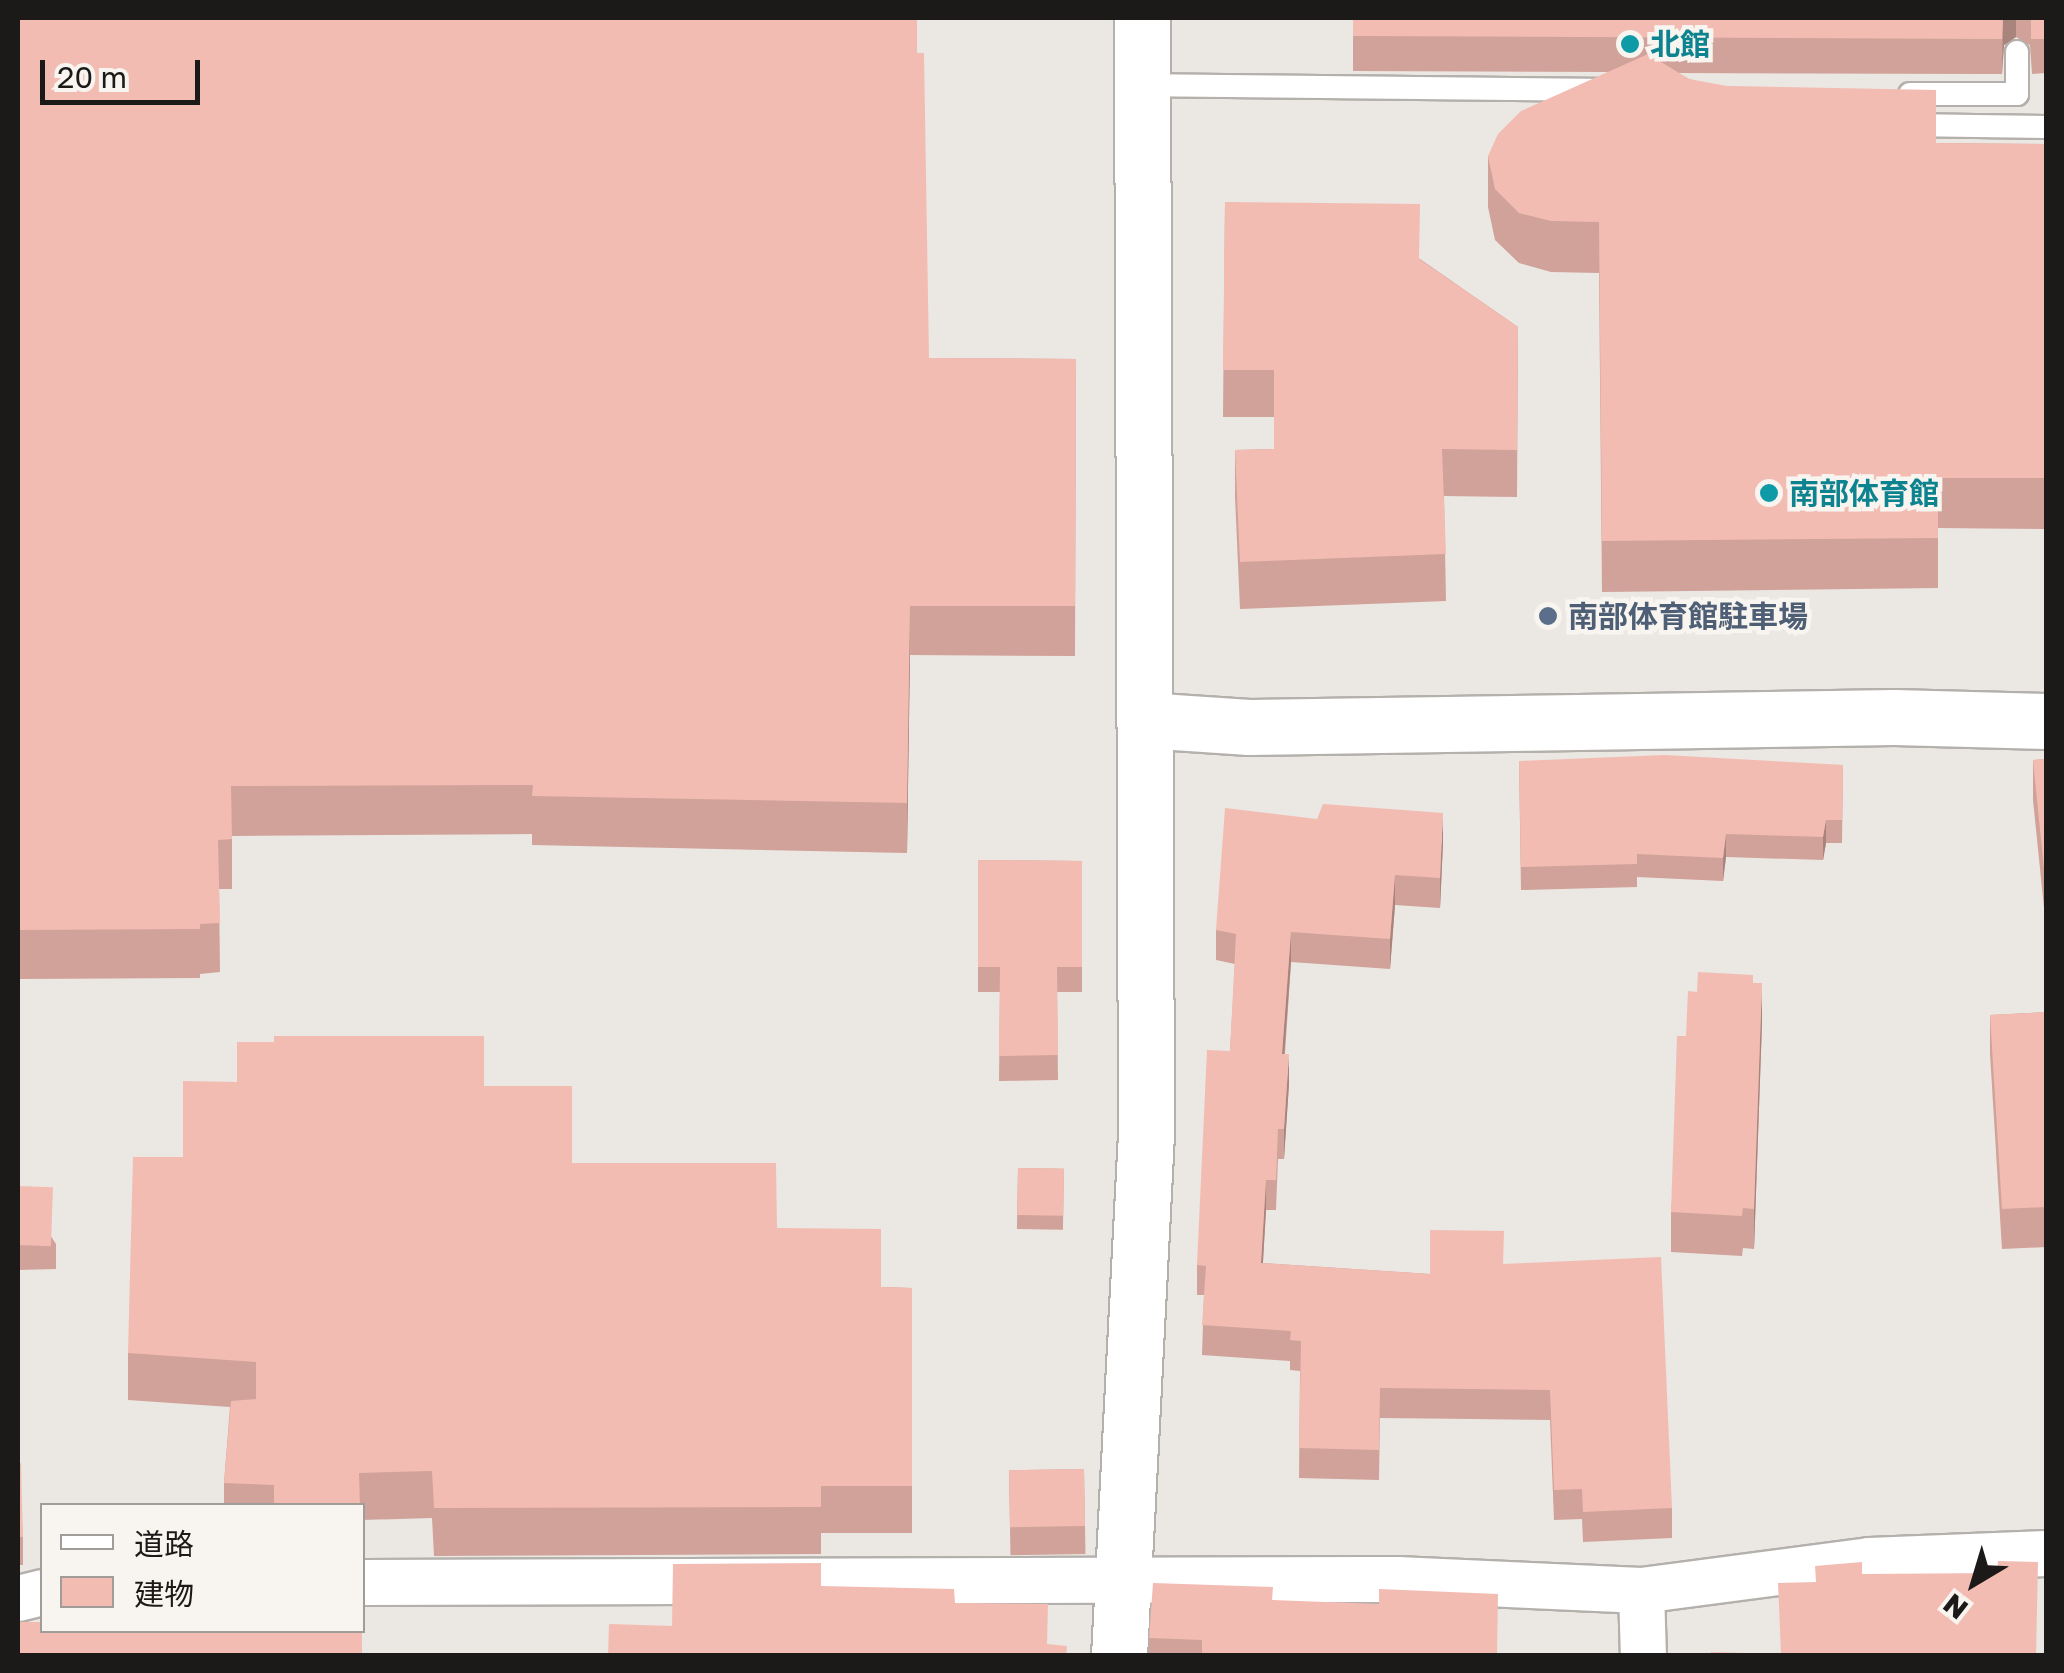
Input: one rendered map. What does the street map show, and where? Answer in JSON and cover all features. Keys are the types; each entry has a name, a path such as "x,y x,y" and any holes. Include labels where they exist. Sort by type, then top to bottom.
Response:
{"street":[{"path":"1119,1656 1146,1133 1142,18"},
{"path":"1144,720 1248,728 1894,717 2046,721"},
{"path":"365,1582 1397,1579 1642,1590 1869,1560 2046,1553"},
{"path":"1642,1590 1643,1656"}],"lane":[{"path":"1884,94 2017,94 2018,63"},
{"path":"1141,85 1623,91"},
{"path":"1872,125 2046,127"}],"building":[{"path":"18,18 917,18 917,53 924,53 929,358 1076,359 1075,606 910,606 907,803 532,796 533,785 231,786 232,839 218,840 220,923 200,924 200,929 18,930"},
{"path":"1353,18 2003,18 2002,39 1353,36"},
{"path":"2031,18 2046,18 2046,39 2031,39"},
{"path":"1648,54 1689,79 1727,86 1936,90 1936,143 2046,144 2046,478 1938,478 1938,538 1602,541 1599,222 1551,221 1519,213 1495,189 1488,156 1498,134 1521,111"},
{"path":"1225,202 1420,204 1419,259 1518,327 1517,450 1442,449 1446,554 1240,562 1235,450 1274,449 1274,370 1223,370"},
{"path":"1665,755 1843,765 1842,820 1826,820 1823,837 1726,834 1723,858 1637,854 1637,864 1521,867 1519,761"},
{"path":"2046,759 2046,869 2044,869 2033,760"},
{"path":"1323,804 1443,813 1440,878 1395,875 1390,939 1291,932 1282,1054 1289,1054 1284,1129 1278,1129 1276,1180 1266,1180 1261,1263 1430,1274 1430,1230 1504,1231 1503,1264 1661,1257 1672,1508 1583,1512 1582,1489 1554,1490 1550,1390 1380,1388 1379,1450 1299,1448 1301,1341 1290,1340 1291,1331 1202,1325 1206,1266 1197,1265 1207,1050 1230,1051 1236,934 1216,930 1225,808 1317,819"},
{"path":"978,860 1082,861 1082,967 1057,967 1058,1055 999,1056 1000,967 978,967"},
{"path":"1698,972 1753,975 1753,983 1762,983 1754,1209 1743,1208 1742,1216 1671,1212 1677,1036 1686,1036 1688,991 1697,992"},
{"path":"2046,1012 2046,1207 2002,1209 1990,1015"},
{"path":"274,1036 484,1036 484,1086 572,1086 572,1163 776,1163 777,1228 881,1229 881,1287 912,1288 912,1486 821,1486 821,1507 434,1508 432,1471 359,1473 360,1503 274,1503 274,1485 224,1483 231,1401 256,1399 256,1362 128,1353 133,1157 183,1157 183,1081 237,1082 237,1042 274,1042"},
{"path":"1018,1168 1064,1169 1063,1216 1017,1215"},
{"path":"18,1186 53,1187 51,1246 18,1245"},
{"path":"21,1463 23,1537 18,1537"},
{"path":"1084,1469 1085,1526 1010,1527 1009,1470"},
{"path":"1998,1561 2038,1562 2036,1656 1711,1656 1711,1652 1781,1654 1778,1583 1816,1582 1815,1566 1862,1562 1862,1574 1997,1573"},
{"path":"821,1563 821,1586 954,1589 955,1603 1048,1604 1047,1644 1067,1646 1066,1656 608,1656 609,1624 672,1626 673,1564"},
{"path":"1153,1583 1273,1587 1272,1600 1379,1604 1379,1589 1498,1594 1497,1656 1202,1656 1202,1640 1149,1638"},
{"path":"18,1622 40,1622 40,1633 362,1633 362,1656 18,1656"}],"place":[{"name":"北館","path":"1630,44"},
{"name":"南部体育館","path":"1769,493"},
{"name":"南部体育館駐車場","path":"1548,616"}]}
